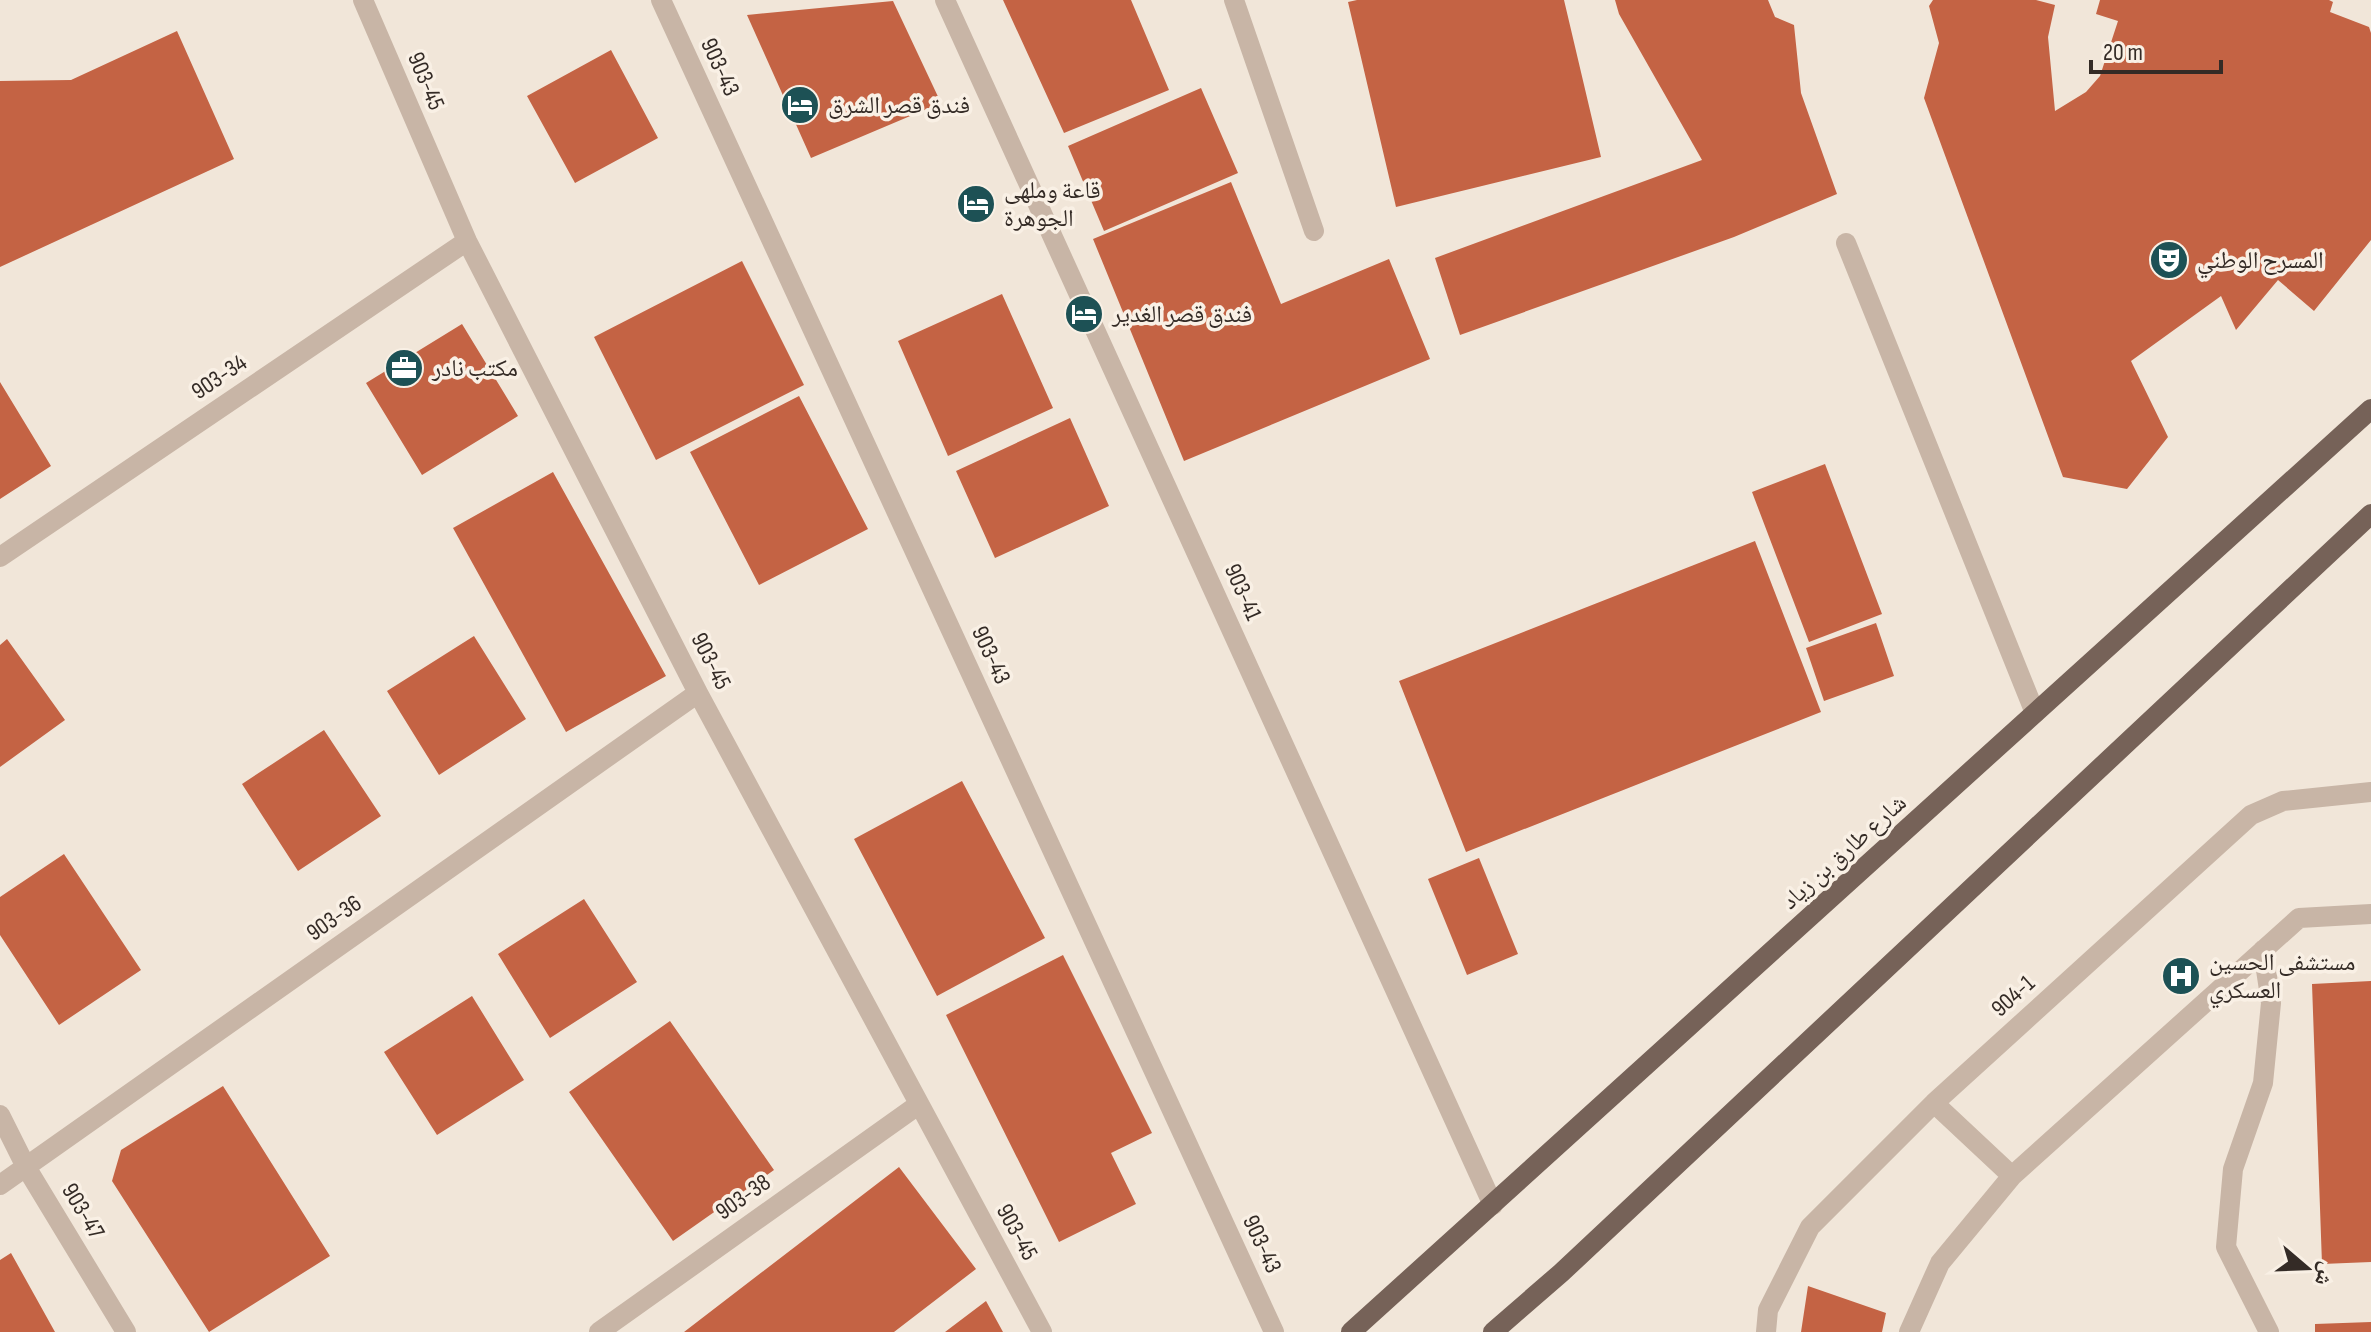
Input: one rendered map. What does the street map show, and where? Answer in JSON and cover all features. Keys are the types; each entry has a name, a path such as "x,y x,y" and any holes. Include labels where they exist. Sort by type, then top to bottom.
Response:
{"main road":[{"name":"شارع طارق بن زياد","path":"1351,1332 2371,409"},
{"path":"1493,1332 1584,1251 2371,514"}],"street":[{"name":"903-45","path":"363,0 467,241 698,693 1042,1332"},
{"name":"903-43","path":"661,0 1274,1332"},
{"name":"903-41","path":"945,0 1493,1205"},
{"path":"1234,0 1314,231"},
{"name":"903-34","path":"0,557 467,241"},
{"path":"1846,243 2035,713"},
{"name":"903-36","path":"0,1185 698,693"},
{"name":"904-1","path":"1766,1332 1768,1310 1810,1227 1934,1103 2251,815 2283,801 2371,792"},
{"path":"1909,1332 1940,1263 2012,1176 2299,918 2371,914"},
{"path":"2263,950 2271,1003 2263,1083 2233,1169 2226,1247 2269,1332"},
{"path":"1934,1103 2012,1176"},
{"name":"903-38","path":"599,1332 918,1105"},
{"name":"903-47","path":"0,1115 26,1167 126,1332"}],"building":[{"path":"1003,0 1131,0 1169,90 1064,133"},
{"path":"1564,0 1601,157 1396,207 1348,2"},
{"path":"1615,0 1768,0 1775,17 1794,25 1801,93 1837,194 1734,237 1460,335 1435,258 1702,160 1619,14"},
{"name":"المسرح الوطني","path":"1933,0 2036,0 2055,5 2048,37 2055,111 2086,92 2100,76 2118,21 2096,14 2100,0 2329,0 2333,2 2330,12 2369,27 2371,240 2314,311 2278,280 2236,330 2221,296 2131,361 2168,437 2127,489 2063,477 1924,98 1939,43 1929,6"},
{"path":"893,1 941,103 811,158 747,15"},
{"path":"177,31 234,159 0,267 0,81 71,80"},
{"path":"611,50 658,138 575,183 527,96"},
{"path":"1201,88 1238,173 1104,231 1068,146"},
{"path":"1231,182 1281,304 1389,259 1430,359 1184,461 1093,239"},
{"path":"742,261 804,385 656,460 594,337"},
{"path":"1002,294 1053,408 948,456 898,341"},
{"path":"462,324 518,416 422,475 366,383"},
{"path":"0,382 51,466 0,499"},
{"path":"799,396 868,529 759,585 690,452"},
{"path":"1070,418 1109,506 995,558 956,471"},
{"path":"1825,464 1882,614 1809,642 1752,492"},
{"path":"553,472 666,676 566,732 453,528"},
{"path":"1755,541 1821,712 1466,852 1399,681"},
{"path":"1876,623 1894,676 1824,701 1806,648"},
{"path":"474,636 526,719 439,775 387,691"},
{"path":"7,639 65,720 0,767 0,645"},
{"path":"324,730 381,816 298,871 242,784"},
{"path":"962,781 1045,938 937,996 854,839"},
{"path":"64,854 141,970 59,1025 0,935 0,897"},
{"path":"1479,858 1518,954 1467,975 1428,879"},
{"path":"584,899 637,982 550,1038 498,954"},
{"path":"1063,955 1152,1133 1111,1153 1136,1204 1059,1242 946,1015"},
{"path":"2371,981 2371,1262 2322,1264 2312,984"},
{"path":"472,996 524,1080 437,1135 384,1052"},
{"path":"670,1021 774,1170 673,1241 569,1092"},
{"path":"223,1086 330,1256 209,1332 112,1181 121,1150"},
{"path":"899,1167 976,1269 894,1332 684,1332"},
{"path":"11,1253 55,1332 0,1332 0,1260"},
{"path":"1808,1286 1886,1313 1882,1332 1801,1332"},
{"path":"986,1301 1003,1332 945,1332"},
{"path":"2371,1322 2371,1332 2315,1332 2315,1324"}],"place":[{"name":"فندق قصر الشرق","path":"800,105"},
{"name":"قاعة وملهى الجوهرة","path":"976,204"},
{"name":"المسرح الوطني","path":"2169,260"},
{"name":"فندق قصر الغدير","path":"1084,314"},
{"name":"مكتب نادر","path":"404,368"},
{"name":"مستشفى الحسين العسكري","path":"2181,976"}]}
